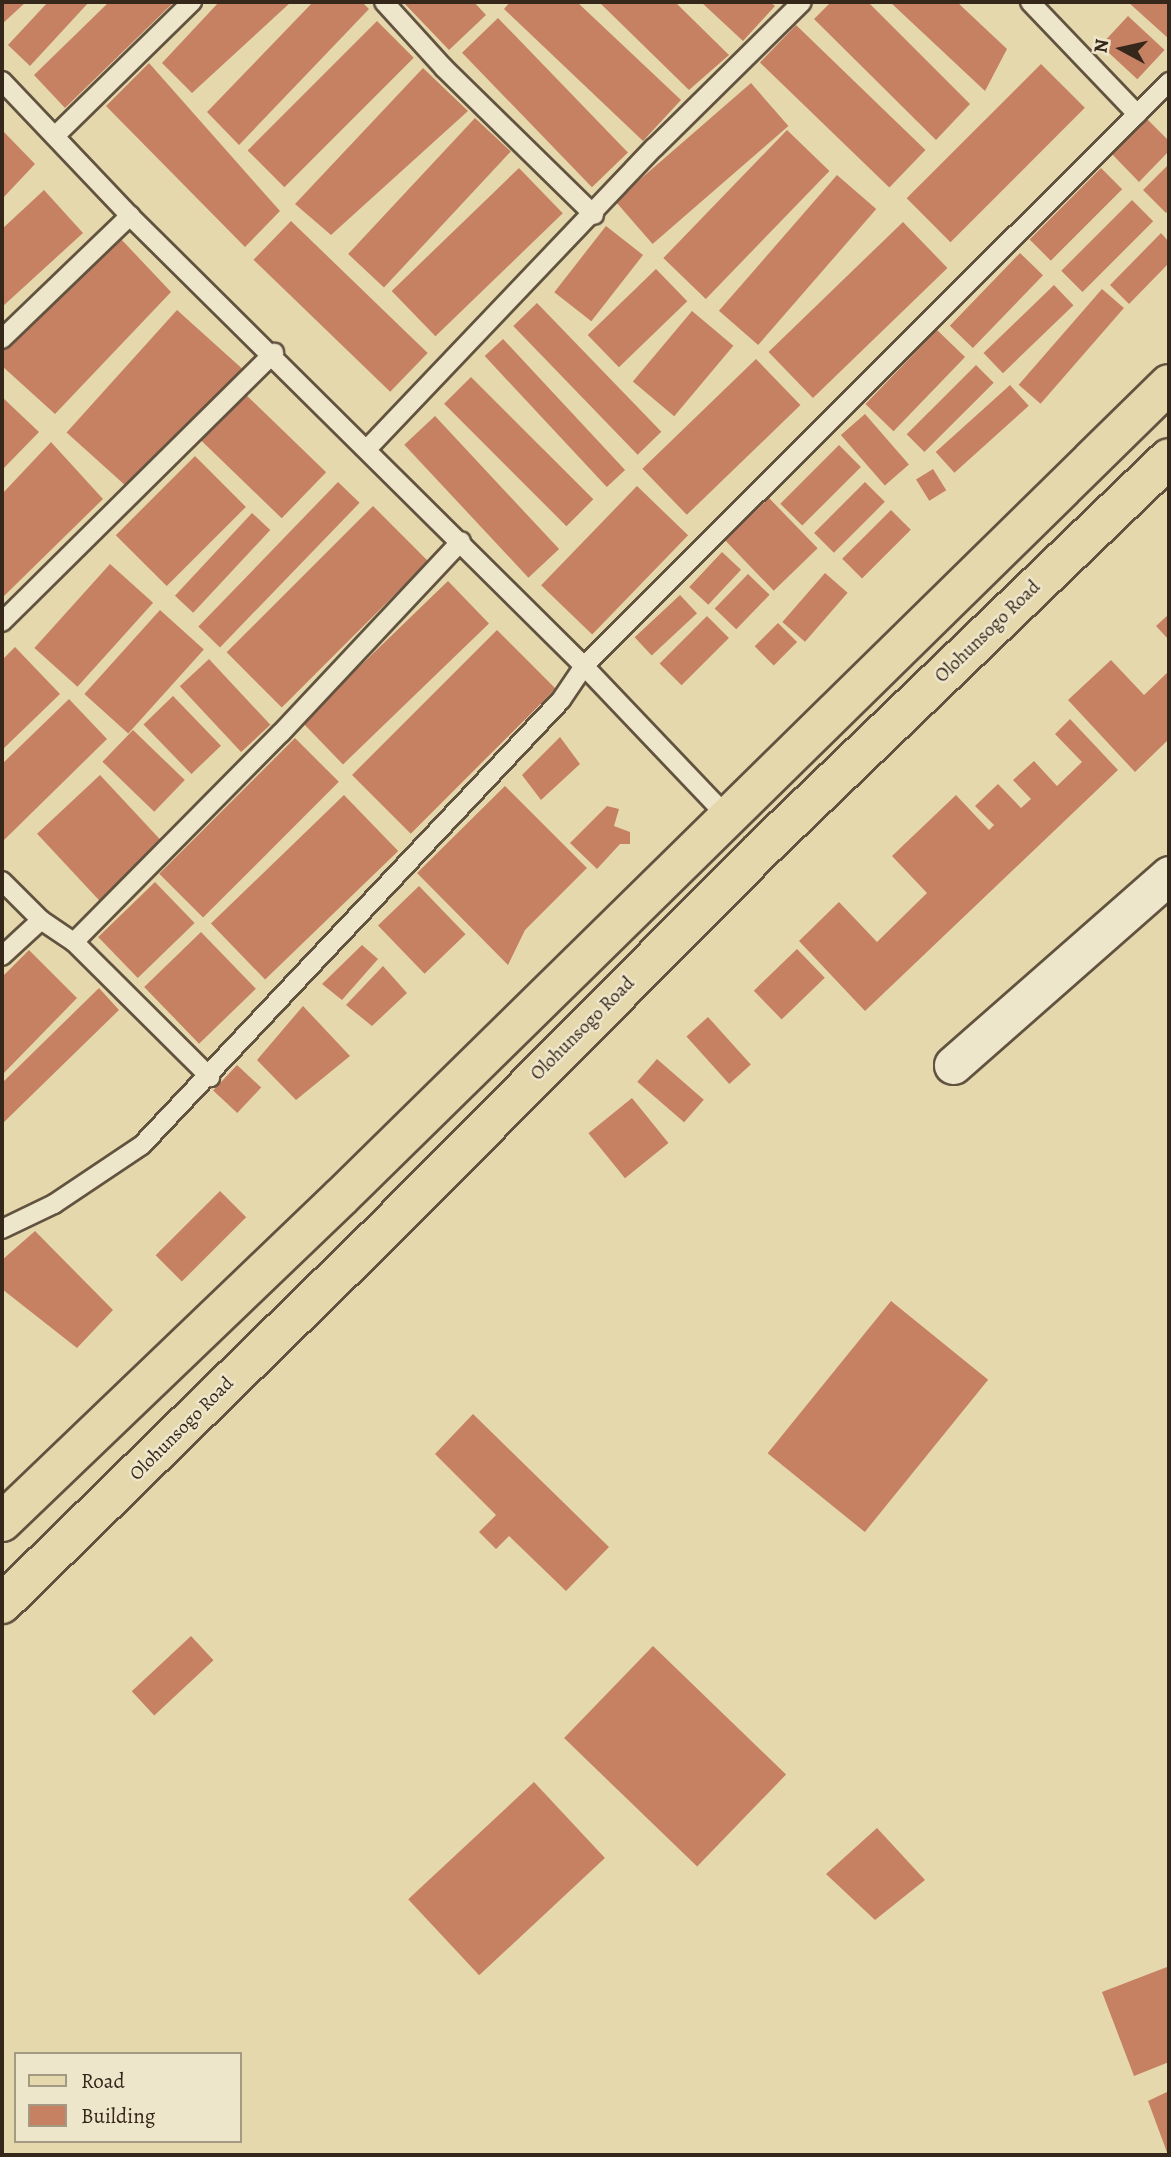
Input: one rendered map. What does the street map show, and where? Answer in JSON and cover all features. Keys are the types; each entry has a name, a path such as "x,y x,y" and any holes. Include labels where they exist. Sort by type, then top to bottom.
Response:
{"main road":[{"path":"2,1522 341,1198 1169,384"},
{"name":"Olohunsogo Road","path":"2,1604 381,1233 762,849 1169,458"},
{"path":"341,1198 381,1233"}],"street":[{"path":"953,1065 1169,875"}],"lane":[{"path":"55,136 192,2"},
{"path":"384,2 444,68 594,215"},
{"path":"367,450 594,215 655,147 802,2"},
{"path":"1030,2 1137,114"},
{"path":"2,81 130,216 274,353 367,450 461,541 727,816"},
{"path":"2,1229 54,1203 142,1145 209,1077 561,700 584,666 1169,82"},
{"path":"2,339 130,216"},
{"path":"2,622 274,353"},
{"path":"74,942 281,733 461,541"},
{"path":"2,881 41,920 74,942 209,1077"},
{"path":"2,956 41,920"}],"building":[{"path":"2,2 26,2 2,24"},
{"path":"48,2 89,2 30,66 8,45"},
{"path":"109,2 174,2 65,108 34,75"},
{"path":"219,2 291,2 192,93 162,63"},
{"path":"313,2 362,2 369,9 239,145 207,112"},
{"path":"403,2 474,2 486,15 449,50"},
{"path":"510,2 577,2 681,100 643,141 504,9"},
{"path":"599,2 675,2 729,55 689,90"},
{"path":"701,2 770,2 775,6 743,41"},
{"path":"831,2 868,2 970,104 936,140 814,19"},
{"path":"890,2 957,2 1007,49 985,91"},
{"path":"1128,2 1169,2 1169,39"},
{"path":"1128,16 1165,50 1137,79 1101,45"},
{"path":"498,18 628,153 592,187 462,53"},
{"path":"377,21 414,58 284,187 248,150"},
{"path":"796,25 925,150 889,187 760,62"},
{"path":"149,63 280,211 245,247 106,106"},
{"path":"1041,64 1085,108 950,242 907,198"},
{"path":"423,68 468,111 331,235 295,204"},
{"path":"751,83 788,126 653,244 615,201"},
{"path":"1145,117 1169,141 1169,151 1139,182 1110,152"},
{"path":"475,118 511,151 384,287 348,254"},
{"path":"2,130 35,164 2,199"},
{"path":"787,130 829,171 706,299 663,258"},
{"path":"1169,164 1169,210 1166,213 1143,190"},
{"path":"519,168 563,213 435,336 392,291"},
{"path":"1101,168 1122,189 1051,261 1030,239"},
{"path":"837,175 876,209 758,345 719,311"},
{"path":"44,190 83,233 2,307 2,229"},
{"path":"1132,200 1153,221 1083,292 1061,271"},
{"path":"291,221 428,353 390,392 253,260"},
{"path":"903,222 947,268 813,398 768,352"},
{"path":"606,226 643,255 591,321 554,292"},
{"path":"1161,233 1169,242 1169,263 1129,304 1110,285"},
{"path":"120,238 171,292 55,414 2,366 2,352"},
{"path":"1020,253 1043,275 973,348 950,326"},
{"path":"656,269 687,301 619,367 588,335"},
{"path":"1054,285 1073,305 1003,373 984,353"},
{"path":"1102,289 1124,308 1041,404 1019,385"},
{"path":"537,303 661,432 638,455 513,326"},
{"path":"177,310 246,372 136,495 67,433"},
{"path":"692,311 733,346 674,416 633,381"},
{"path":"937,330 965,357 894,431 865,404"},
{"path":"503,339 625,470 607,487 485,356"},
{"path":"756,359 800,405 687,515 642,469"},
{"path":"976,365 994,383 924,452 907,434"},
{"path":"471,377 593,499 566,526 444,404"},
{"path":"1010,385 1029,406 954,473 936,452"},
{"path":"242,391 326,472 282,518 198,437"},
{"path":"2,397 39,432 2,470"},
{"path":"865,414 909,465 885,486 841,435"},
{"path":"435,416 559,549 528,578 404,445"},
{"path":"51,442 103,499 2,598 2,494"},
{"path":"839,445 861,467 802,526 780,504"},
{"path":"195,456 246,507 167,586 116,535"},
{"path":"933,469 946,490 929,501 916,480"},
{"path":"338,482 360,503 220,647 198,627"},
{"path":"865,482 885,502 834,553 814,533"},
{"path":"637,486 688,535 592,635 541,585"},
{"path":"769,498 818,548 774,591 725,540"},
{"path":"373,506 428,561 282,708 227,652"},
{"path":"891,510 911,530 862,579 842,559"},
{"path":"252,513 270,530 193,613 175,596"},
{"path":"722,552 741,570 708,605 689,587"},
{"path":"110,564 153,603 77,687 34,648"},
{"path":"825,573 848,593 805,642 782,622"},
{"path":"748,574 770,595 736,629 715,609"},
{"path":"448,581 489,623 343,764 302,722"},
{"path":"680,595 697,613 652,656 635,637"},
{"path":"160,610 204,649 128,733 84,694"},
{"path":"1169,614 1169,640 1156,626"},
{"path":"707,616 729,638 682,685 660,663"},
{"path":"778,623 797,642 774,665 755,646"},
{"path":"497,630 556,689 411,834 352,775"},
{"path":"15,647 60,694 2,750 2,660"},
{"path":"209,659 270,725 241,752 180,686"},
{"path":"1111,660 1144,695 1169,671 1169,739 1135,772 1068,700"},
{"path":"173,696 221,746 191,774 144,724"},
{"path":"69,699 107,739 2,842 2,764"},
{"path":"1070,719 1118,770 865,1011 799,941 839,902 877,942 927,893 892,856 956,795 989,830 994,825 975,806 998,784 1021,808 1031,799 1013,780 1034,761 1057,786 1082,762 1055,734"},
{"path":"133,730 185,780 154,812 102,762"},
{"path":"560,737 580,764 541,800 522,775"},
{"path":"295,738 339,782 203,918 159,874"},
{"path":"100,775 165,844 102,903 37,834"},
{"path":"505,786 587,868 525,930 508,965 417,873"},
{"path":"344,795 398,851 265,980 211,924"},
{"path":"607,806 619,809 614,826 630,832 630,844 620,844 597,869 570,843"},
{"path":"155,882 195,923 138,978 98,937"},
{"path":"419,886 466,934 425,974 378,926"},
{"path":"201,932 256,989 199,1044 144,987"},
{"path":"362,945 378,959 342,1000 322,984"},
{"path":"797,949 825,978 782,1019 754,991"},
{"path":"29,950 77,998 2,1075 2,977"},
{"path":"383,966 407,993 372,1026 346,1005"},
{"path":"99,988 119,1010 2,1124 2,1083"},
{"path":"303,1006 350,1056 296,1100 257,1060"},
{"path":"708,1017 751,1065 729,1084 686,1036"},
{"path":"657,1059 704,1100 684,1122 637,1082"},
{"path":"237,1065 261,1088 237,1113 213,1091"},
{"path":"632,1098 669,1143 625,1178 588,1133"},
{"path":"220,1191 246,1217 182,1282 156,1255"},
{"path":"35,1231 113,1310 77,1348 2,1289 2,1260"},
{"path":"891,1301 988,1380 865,1532 768,1453"},
{"path":"473,1414 609,1547 566,1591 509,1536 496,1549 479,1532 496,1515 435,1454"},
{"path":"191,1636 214,1660 154,1715 132,1691"},
{"path":"653,1646 786,1775 697,1867 564,1738"},
{"path":"534,1782 605,1858 479,1975 408,1899"},
{"path":"877,1828 925,1880 875,1920 826,1874"},
{"path":"1167,1967 1169,2062 1134,2076 1102,1992"},
{"path":"1169,2091 1169,2155 1168,2155 1148,2101"}]}
